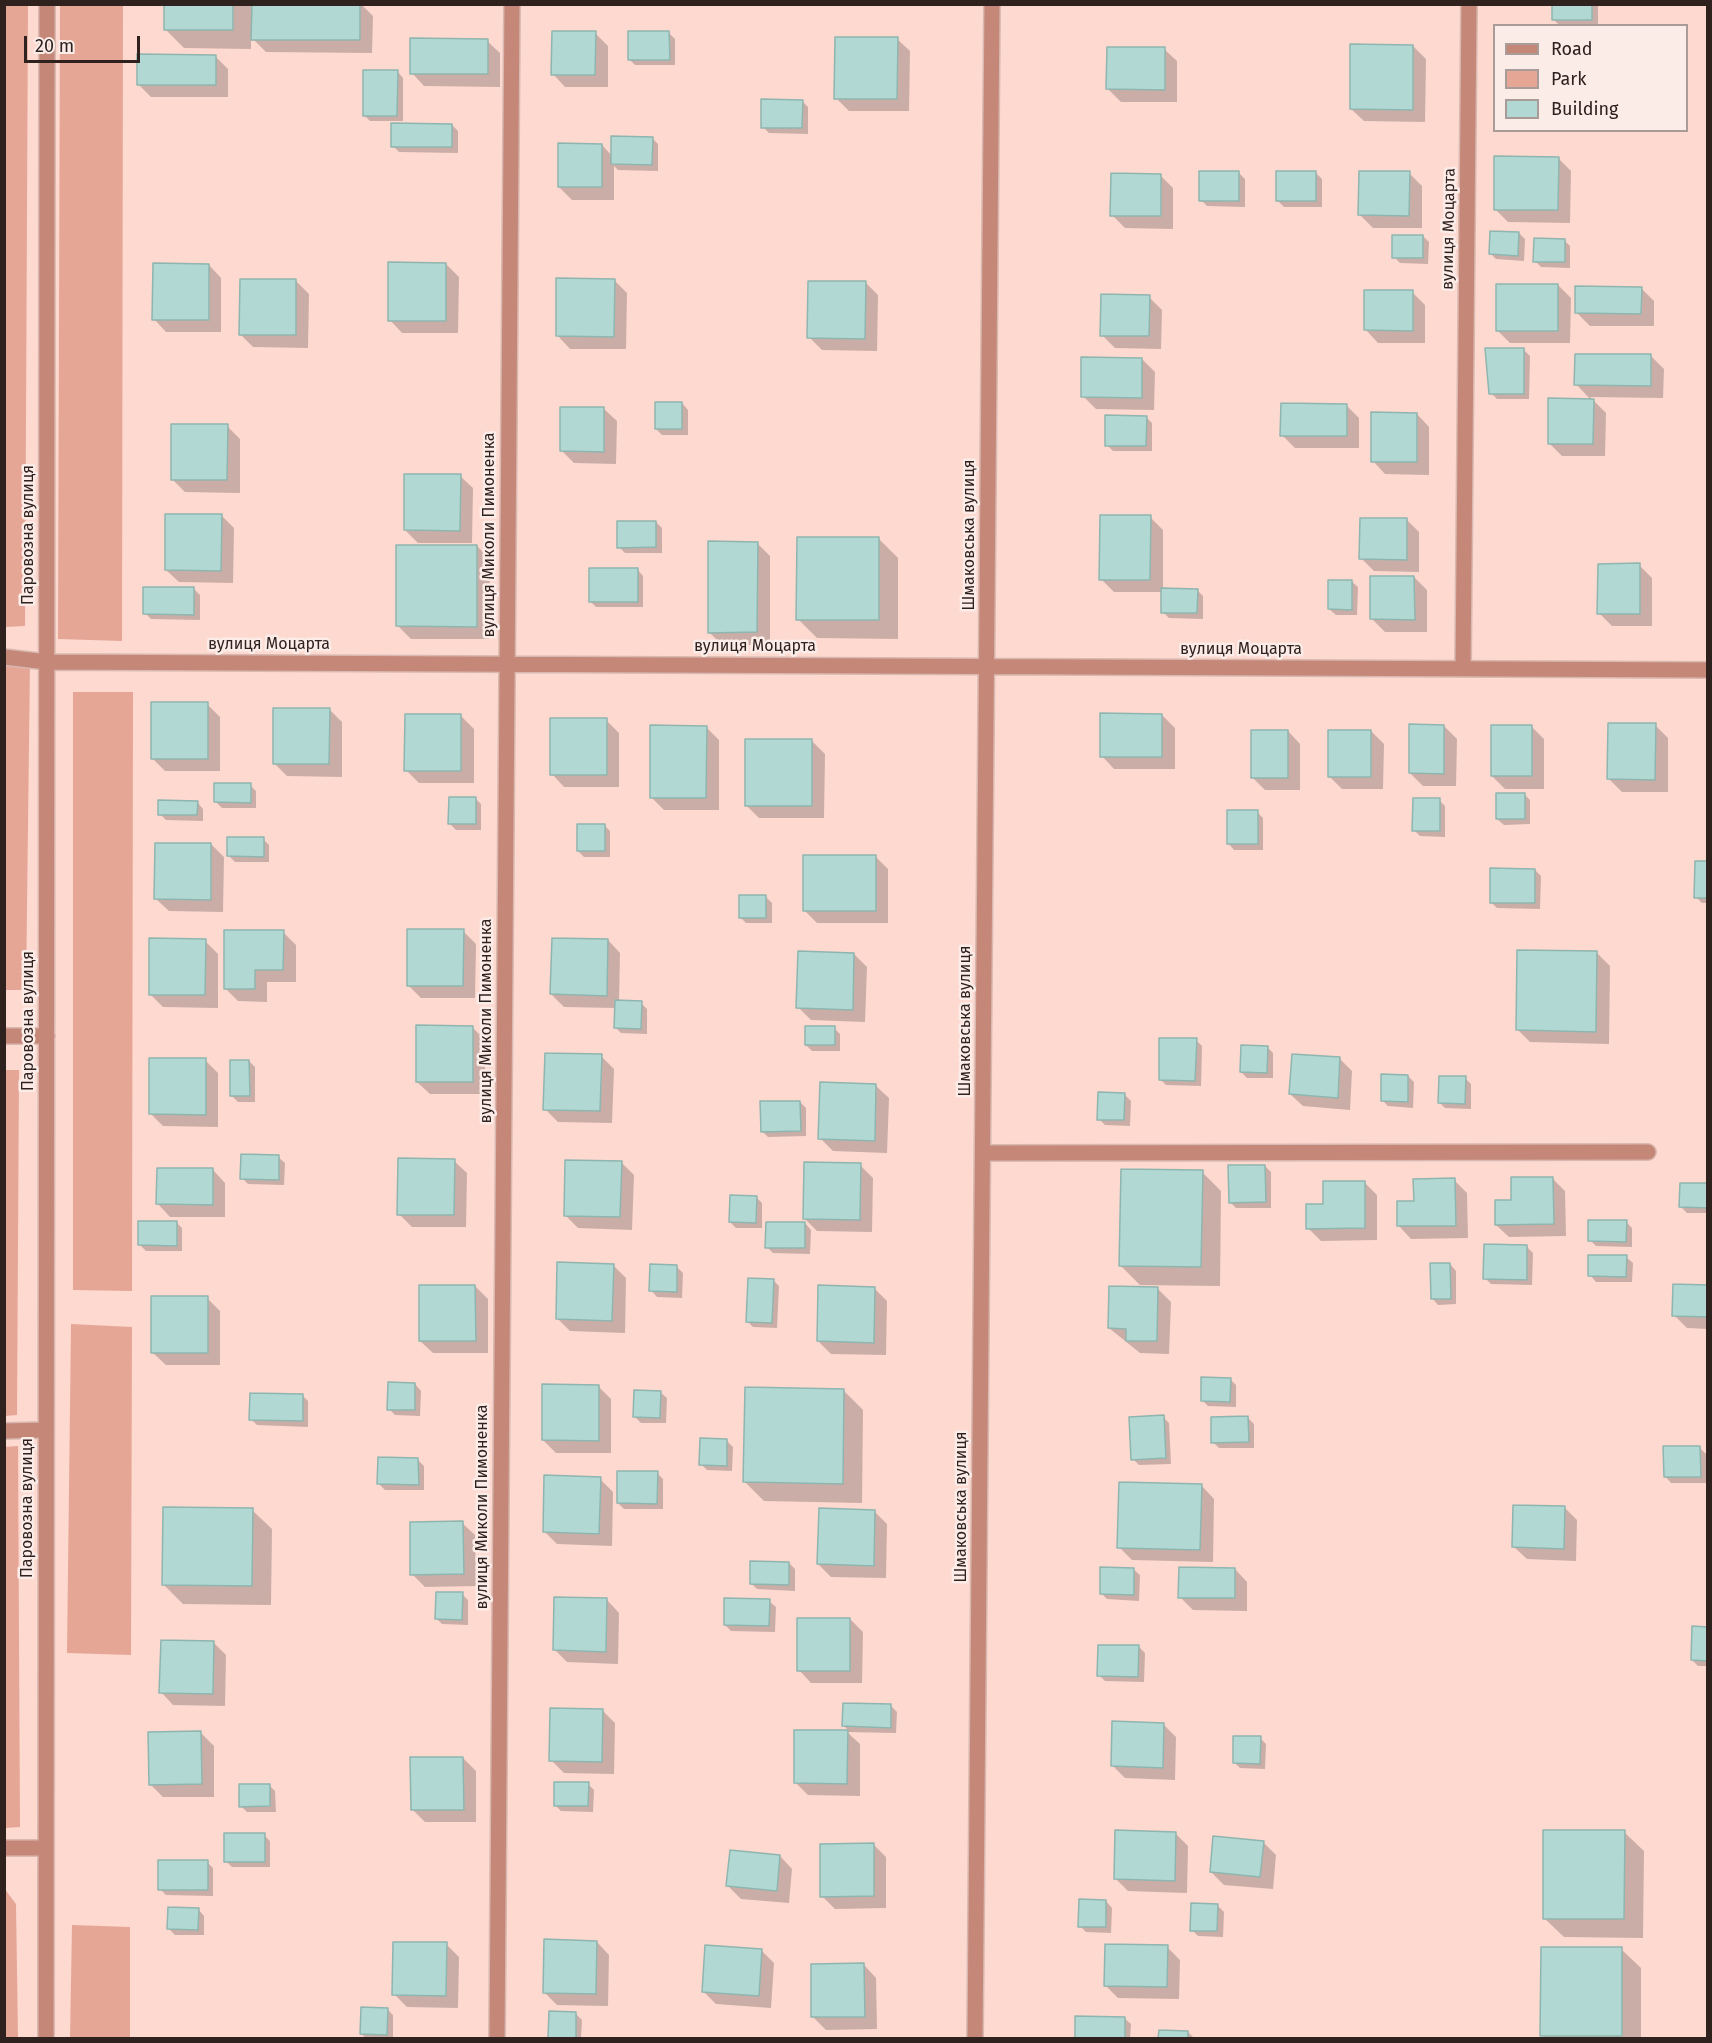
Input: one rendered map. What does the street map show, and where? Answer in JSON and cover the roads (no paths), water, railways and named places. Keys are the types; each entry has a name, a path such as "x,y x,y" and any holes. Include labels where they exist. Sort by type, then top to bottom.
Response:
{"street":[{"name":"Паровозна вулиця","path":"46,2038 47,4"},
{"name":"вулиця Миколи Пимоненка","path":"497,2038 512,4"},
{"name":"Шмаковська вулиця","path":"975,2038 992,4"},
{"name":"вулиця Моцарта","path":"1463,669 1469,4"},
{"name":"вулиця Моцарта","path":"4,657 47,662 1707,670"},
{"path":"4,1036 47,1036"},
{"path":"982,1153 1648,1152"},
{"path":"4,1431 46,1430"},
{"path":"4,1848 46,1848"}]}
